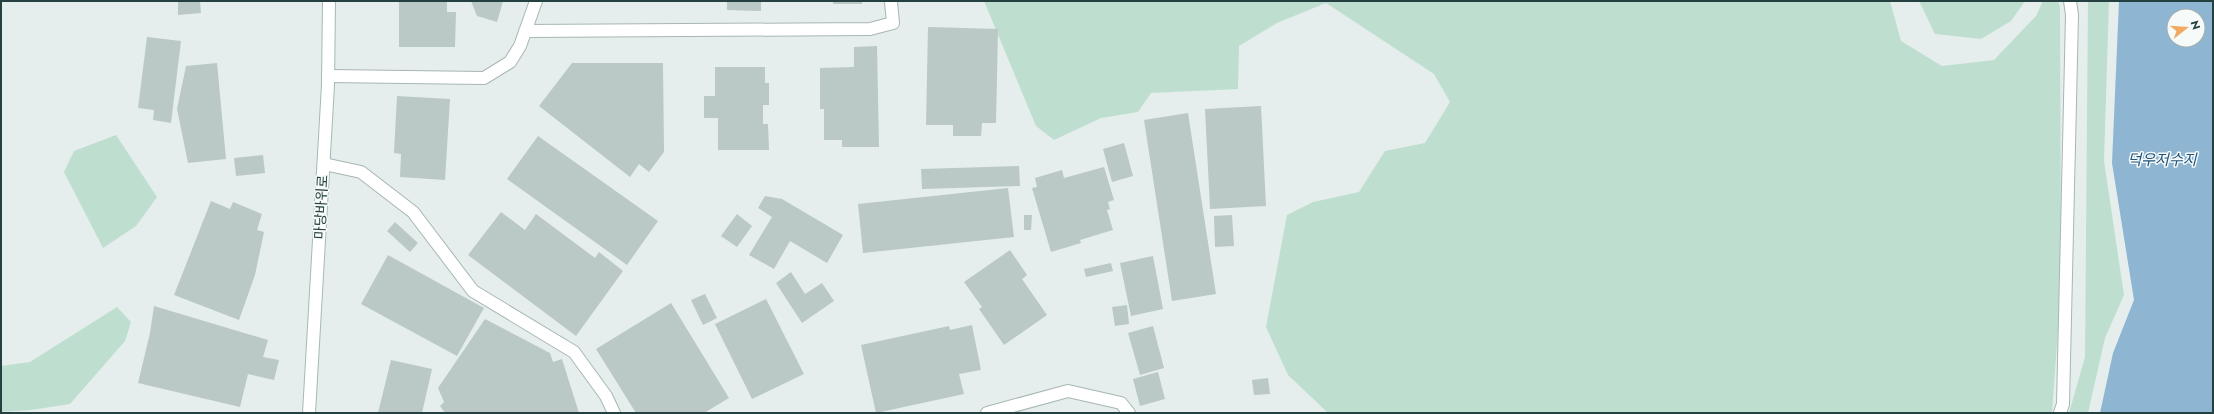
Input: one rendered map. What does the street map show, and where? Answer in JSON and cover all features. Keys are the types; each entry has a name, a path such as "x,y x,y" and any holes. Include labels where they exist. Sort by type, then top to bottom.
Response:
{"street":[{"name":"마당바위로","path":"309,413 324,164 328,76 329,1"},
{"path":"328,76 484,78 510,62 520,46 536,1"},
{"path":"2060,413 2063,404 2066,309 2072,15 2070,1"},
{"path":"525,31 870,29 893,23 891,2"},
{"path":"324,164 361,172 413,212 473,291 574,352 606,396 614,413"},
{"path":"987,413 1068,392 1121,403 1128,413"}],"green space":[{"path":"984,1 1890,1 1901,41 1942,66 1994,60 2036,16 2043,1 2058,1 2060,6 2061,288 2052,413 1328,413 1288,375 1266,327 1287,215 1313,202 1359,192 1385,151 1425,143 1450,102 1434,74 1326,3 1277,23 1239,46 1238,89 1151,93 1138,112 1101,118 1054,140 1036,126"},
{"path":"1919,1 2025,1 2011,21 1981,39 1935,34"},
{"path":"2088,1 2109,1 2104,161 2124,295 2105,338 2088,413 2069,413 2085,357"},
{"path":"116,135 157,197 136,226 103,248 64,172 74,151"},
{"path":"117,307 131,322 125,341 70,404 31,410 1,412 1,366 30,362"}],"water":[{"name":"덕우저수지","path":"2119,1 2213,1 2213,413 2100,413 2113,353 2134,300 2112,163"}],"building":[{"path":"178,1 200,1 201,13 178,15"},
{"path":"399,1 447,1 447,12 456,12 455,47 399,47"},
{"path":"471,1 503,1 497,22 477,16"},
{"path":"727,1 761,1 761,11 727,10"},
{"path":"833,1 862,1 862,4 833,4"},
{"path":"928,27 998,29 996,123 982,123 981,136 953,136 953,125 926,125"},
{"path":"147,37 181,41 171,123 153,120 154,110 138,108"},
{"path":"877,46 879,147 842,147 842,140 824,140 824,109 820,109 820,68 854,67 854,47"},
{"path":"217,63 226,159 188,163 177,109 186,66"},
{"path":"572,63 663,63 664,152 649,172 639,164 630,177 539,106"},
{"path":"715,67 765,67 765,83 769,83 769,105 763,105 763,124 768,124 769,150 718,150 718,118 704,118 704,96 715,96"},
{"path":"397,96 450,99 445,180 400,177 401,154 394,153"},
{"path":"1261,106 1266,206 1210,209 1205,109"},
{"path":"1188,113 1216,294 1172,301 1144,120"},
{"path":"538,136 658,221 627,265 507,179"},
{"path":"1124,143 1133,176 1112,182 1103,149"},
{"path":"263,155 265,173 236,176 234,158"},
{"path":"1019,166 1020,186 922,189 921,169"},
{"path":"1104,167 1114,200 1108,202 1110,209 1107,210 1113,230 1080,240 1081,243 1051,252 1032,188 1037,187 1035,178 1062,170 1064,178"},
{"path":"1008,188 1014,237 863,253 858,204"},
{"path":"765,196 782,199 843,235 827,263 790,241 774,269 749,255 772,217 758,208"},
{"path":"211,201 230,209 233,202 262,214 257,230 264,232 255,275 239,320 174,295"},
{"path":"501,212 525,230 536,214 595,258 599,252 623,271 576,336 468,255"},
{"path":"737,214 752,226 737,247 721,236"},
{"path":"1024,215 1032,215 1031,230 1024,230"},
{"path":"1232,215 1234,246 1215,247 1214,216"},
{"path":"395,222 418,243 410,252 387,231"},
{"path":"1010,250 1027,275 1022,279 1047,315 1004,345 979,309 982,307 964,282"},
{"path":"388,255 484,308 457,356 361,304"},
{"path":"1153,256 1163,309 1131,316 1120,263"},
{"path":"1111,263 1113,271 1086,277 1084,269"},
{"path":"791,272 805,294 822,283 834,301 802,323 776,283"},
{"path":"705,294 717,318 703,325 691,300"},
{"path":"766,299 804,374 752,399 715,324"},
{"path":"671,303 729,398 704,413 636,413 596,349"},
{"path":"1127,305 1129,324 1115,326 1112,307"},
{"path":"154,306 268,340 263,357 279,360 274,380 248,374 240,407 138,383 150,333"},
{"path":"485,319 550,353 553,362 562,359 579,413 445,413 440,406 444,402 438,388"},
{"path":"972,325 981,370 959,374 964,394 876,413 861,345 949,326 950,330"},
{"path":"1153,326 1164,368 1140,375 1128,333"},
{"path":"391,360 432,369 422,413 378,413"},
{"path":"1158,372 1165,399 1140,406 1133,379"},
{"path":"1268,378 1270,394 1254,395 1252,380"}]}
